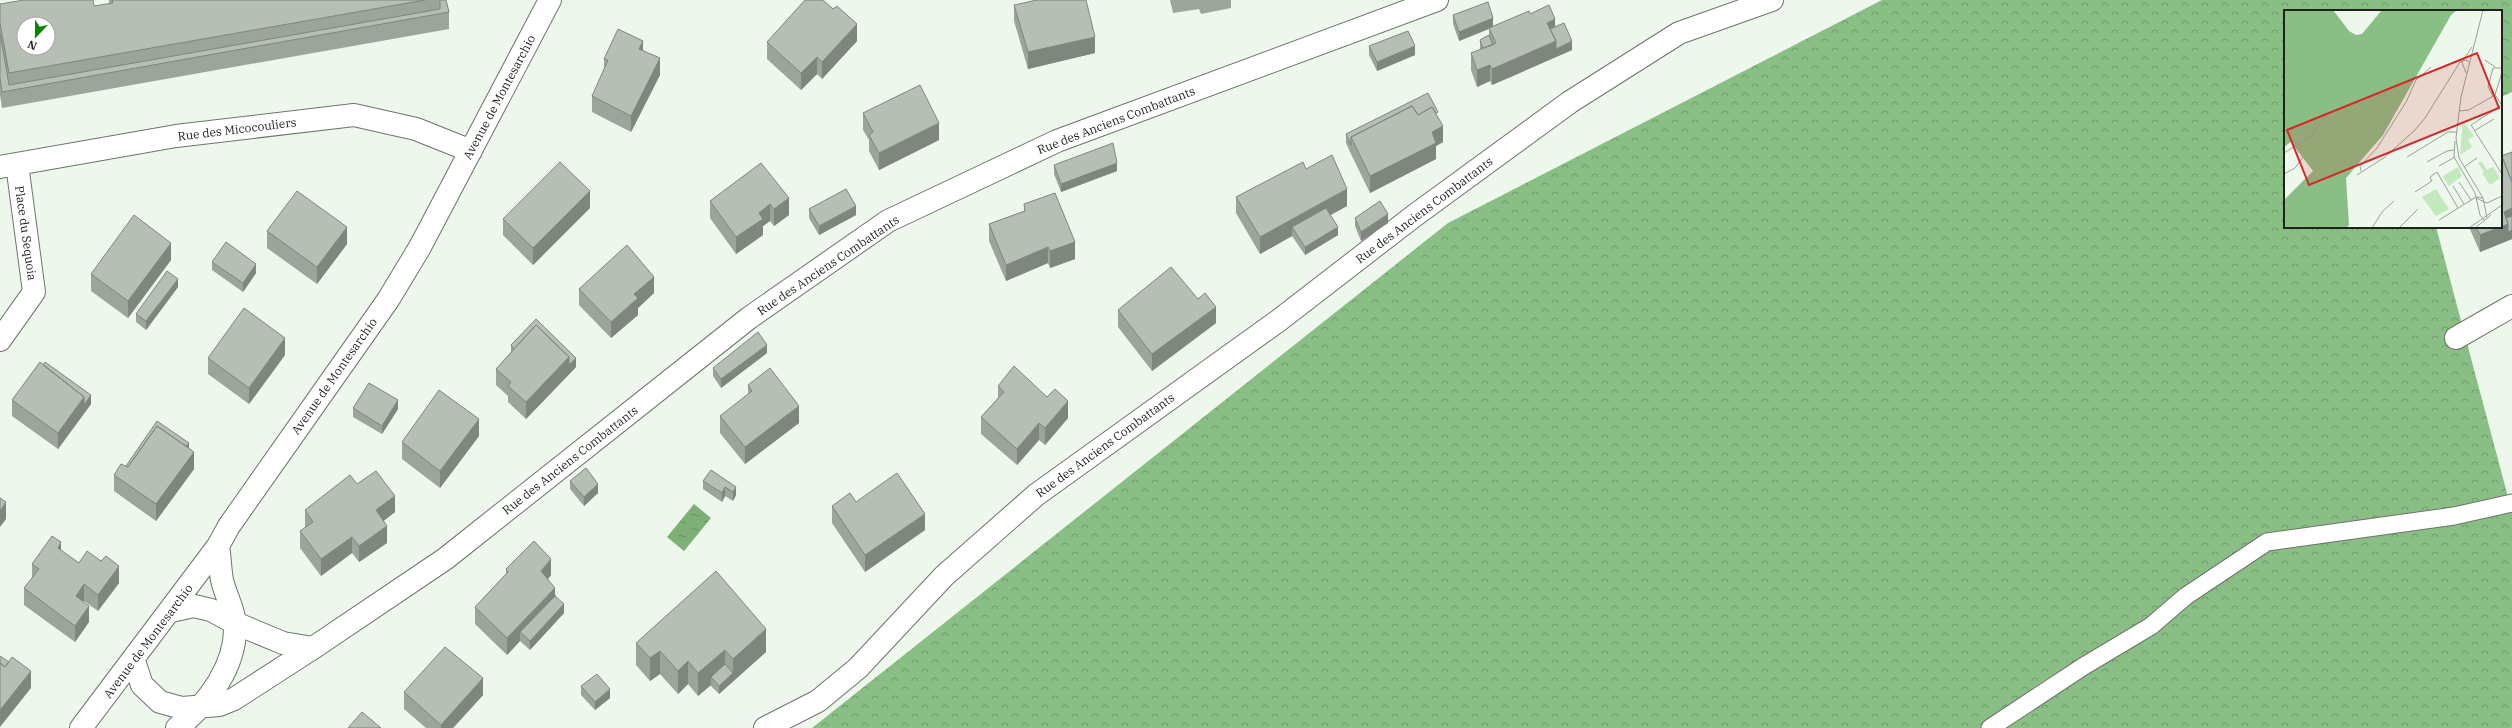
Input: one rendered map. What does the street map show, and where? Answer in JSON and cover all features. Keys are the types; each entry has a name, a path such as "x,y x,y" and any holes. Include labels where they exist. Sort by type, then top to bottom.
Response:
{"street":[{"name":"Avenue de Montesarchio","path":"81,728 134,661 218,546 229,526 388,300 420,247 550,0"},
{"name":"Rue des Anciens Combattants","path":"201,706 219,705 234,698 313,648 445,559 749,318 888,221 1057,141 1437,0"},
{"name":"Rue des Anciens Combattants","path":"765,728 818,701 858,668 944,576 1036,495 1278,321 1414,216 1570,102 1679,33 1772,0"},
{"name":"Rue des Micocouliers","path":"8,165 176,136 354,115 416,129 471,151"},
{"name":"Place du Sequoia","path":"0,340 34,292 8,165"},
{"path":"2456,338 2512,306"},
{"path":"177,728 201,706 217,684 232,652 235,623 222,579 218,546"},
{"path":"170,611 194,606 211,610 235,623 283,643 313,648"},
{"path":"134,661 142,685 160,702 182,708 201,706"}],"lane":[{"path":"1990,728 2084,666 2151,626 2186,596 2268,542 2454,516 2512,502"}],"green space":[{"path":"1882,0 2512,0 2512,92 2502,97 2502,10 2284,10 2284,228 2436,228 2512,512 2512,728 812,728 1448,223"}],"water":[{"path":"694,504 711,518 684,551 667,537"}],"building":[{"path":"24,0 93,0 94,6 113,3 112,0 425,0 9,73 0,23 0,4"},
{"path":"440,0 446,0 449,12 2,92 0,78 0,33 9,85 440,9"},
{"path":"805,0 823,0 833,9 837,6 857,24 822,62 817,57 801,73 767,42"},
{"path":"1037,0 1086,0 1095,37 1028,52 1014,5"},
{"path":"1488,2 1493,18 1459,32 1453,15"},
{"path":"1549,5 1555,19 1547,23 1556,41 1492,69 1490,65 1477,70 1471,53 1496,43 1489,28 1529,11 1530,14"},
{"path":"1564,23 1572,41 1556,49 1556,41 1550,29"},
{"path":"618,29 643,41 639,49 660,58 631,116 592,96 608,60 604,59"},
{"path":"1408,31 1415,46 1377,62 1369,46"},
{"path":"1489,35 1493,45 1483,48 1480,40"},
{"path":"920,85 939,123 879,153 869,135 873,132 863,113"},
{"path":"1428,93 1438,112 1436,113 1432,107 1418,115 1412,106 1351,137 1351,145 1346,134"},
{"path":"1412,106 1418,115 1432,107 1443,126 1432,132 1436,143 1370,176 1351,137"},
{"path":"1113,143 1117,163 1061,184 1054,165"},
{"path":"2512,152 2512,182 2502,159 2502,156"},
{"path":"1332,155 1347,189 1260,237 1236,197 1303,162 1306,169"},
{"path":"2502,159 2512,182 2512,208 2504,212 2508,224 2502,227"},
{"path":"560,162 590,191 533,248 503,219"},
{"path":"761,163 789,198 774,209 770,204 759,213 763,219 736,237 710,201"},
{"path":"846,189 856,206 819,226 809,209"},
{"path":"297,191 347,227 317,267 267,231"},
{"path":"1055,193 1075,242 1050,251 1048,247 1006,265 989,224 1025,211 1024,204"},
{"path":"1380,201 1388,214 1361,232 1355,218"},
{"path":"1326,208 1338,227 1305,247 1292,227"},
{"path":"134,215 171,243 128,301 91,274"},
{"path":"2512,216 2512,230 2508,232 2506,218"},
{"path":"2476,228 2498,228 2480,235"},
{"path":"226,242 256,264 243,283 212,262"},
{"path":"627,245 654,277 634,294 638,298 611,322 579,289"},
{"path":"1171,267 1198,299 1205,293 1216,307 1152,354 1118,310"},
{"path":"167,271 178,279 146,321 136,314"},
{"path":"244,308 285,338 249,388 208,358"},
{"path":"536,319 576,358 569,365 569,357 536,325 514,349 511,345"},
{"path":"536,325 569,357 526,402 508,386 511,382 496,369"},
{"path":"758,332 767,345 721,379 713,368"},
{"path":"40,362 84,397 58,433 12,400"},
{"path":"45,362 91,395 84,405 84,397 43,365"},
{"path":"1014,366 1047,397 1055,389 1068,401 1045,428 1039,423 1017,449 981,417 1004,392 998,386"},
{"path":"770,368 799,406 745,447 720,416 752,391 748,385"},
{"path":"369,383 398,400 382,426 353,408"},
{"path":"439,390 479,419 440,471 402,442"},
{"path":"157,421 189,443 186,446 157,426 128,467 126,466"},
{"path":"157,426 194,452 156,504 114,475 121,464 128,467"},
{"path":"586,468 598,484 584,497 570,481"},
{"path":"711,470 736,487 733,492 725,487 722,493 703,481"},
{"path":"376,471 395,496 376,510 387,526 359,546 352,537 321,559 300,531 313,522 305,510 350,475 357,484"},
{"path":"897,473 925,514 865,555 832,506 850,493 856,502"},
{"path":"0,498 6,502 0,511"},
{"path":"52,536 61,542 58,548 79,563 87,551 101,561 106,556 119,566 98,595 84,584 76,596 89,606 75,626 24,588 39,569 32,564"},
{"path":"534,541 551,559 541,571 555,588 507,638 475,607 508,572 506,569"},
{"path":"716,571 766,629 733,659 725,650 698,673 688,661 678,671 660,651 650,658 636,643"},
{"path":"555,596 564,604 530,641 520,632"},
{"path":"445,647 483,678 441,725 404,692"},
{"path":"0,656 9,662 5,667 0,663"},
{"path":"12,657 31,671 0,710 0,663 5,667"},
{"path":"725,664 733,673 719,686 711,677"},
{"path":"597,674 610,689 595,702 581,686"},
{"path":"362,712 381,728 348,728"}]}
